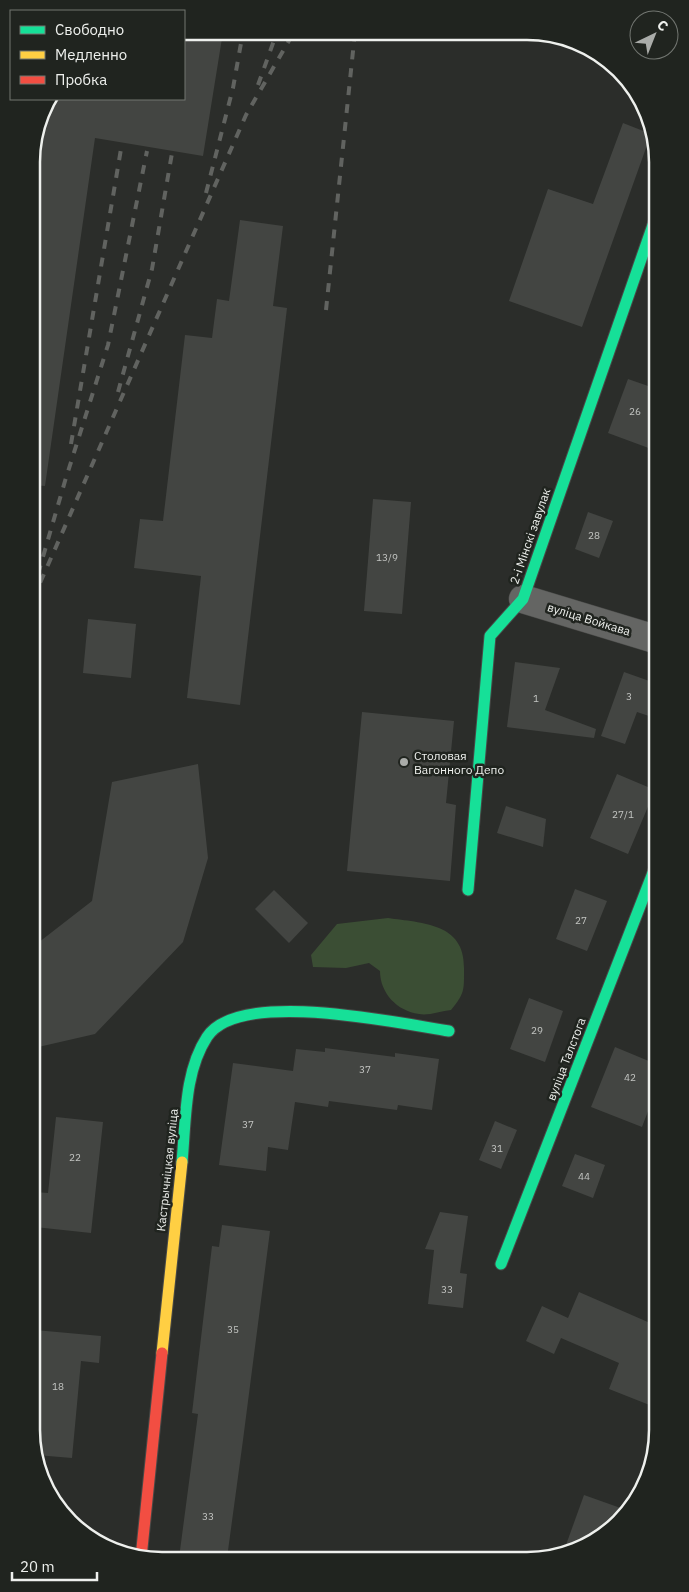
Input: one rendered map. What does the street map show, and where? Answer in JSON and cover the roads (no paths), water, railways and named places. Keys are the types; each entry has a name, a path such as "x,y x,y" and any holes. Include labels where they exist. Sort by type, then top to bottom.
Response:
{"street":[{"name":"2-і Мінскі завулак","path":"468,890 490,636 523,599 649,236"},
{"name":"вуліца Войкава","path":"523,599 649,637"},
{"name":"вуліца Талстога","path":"501,1264 649,883"},
{"name":"Кастрычніцкая вуліца","path":"142,1550 190,1089 200,1049 213,1028 233,1016 294,1010 342,1014 449,1031"}],"railway":[{"path":"206,193 233,88 242,40"},
{"path":"258,85 274,40"},
{"path":"40,583 246,115 289,40"},
{"path":"326,310 354,40"},
{"path":"71,444 121,149"},
{"path":"40,567 108,345 147,151"},
{"path":"118,392 152,269 172,153"}],"place":[{"name":"Столовая Вагонного Депо","path":"404,762"}]}
